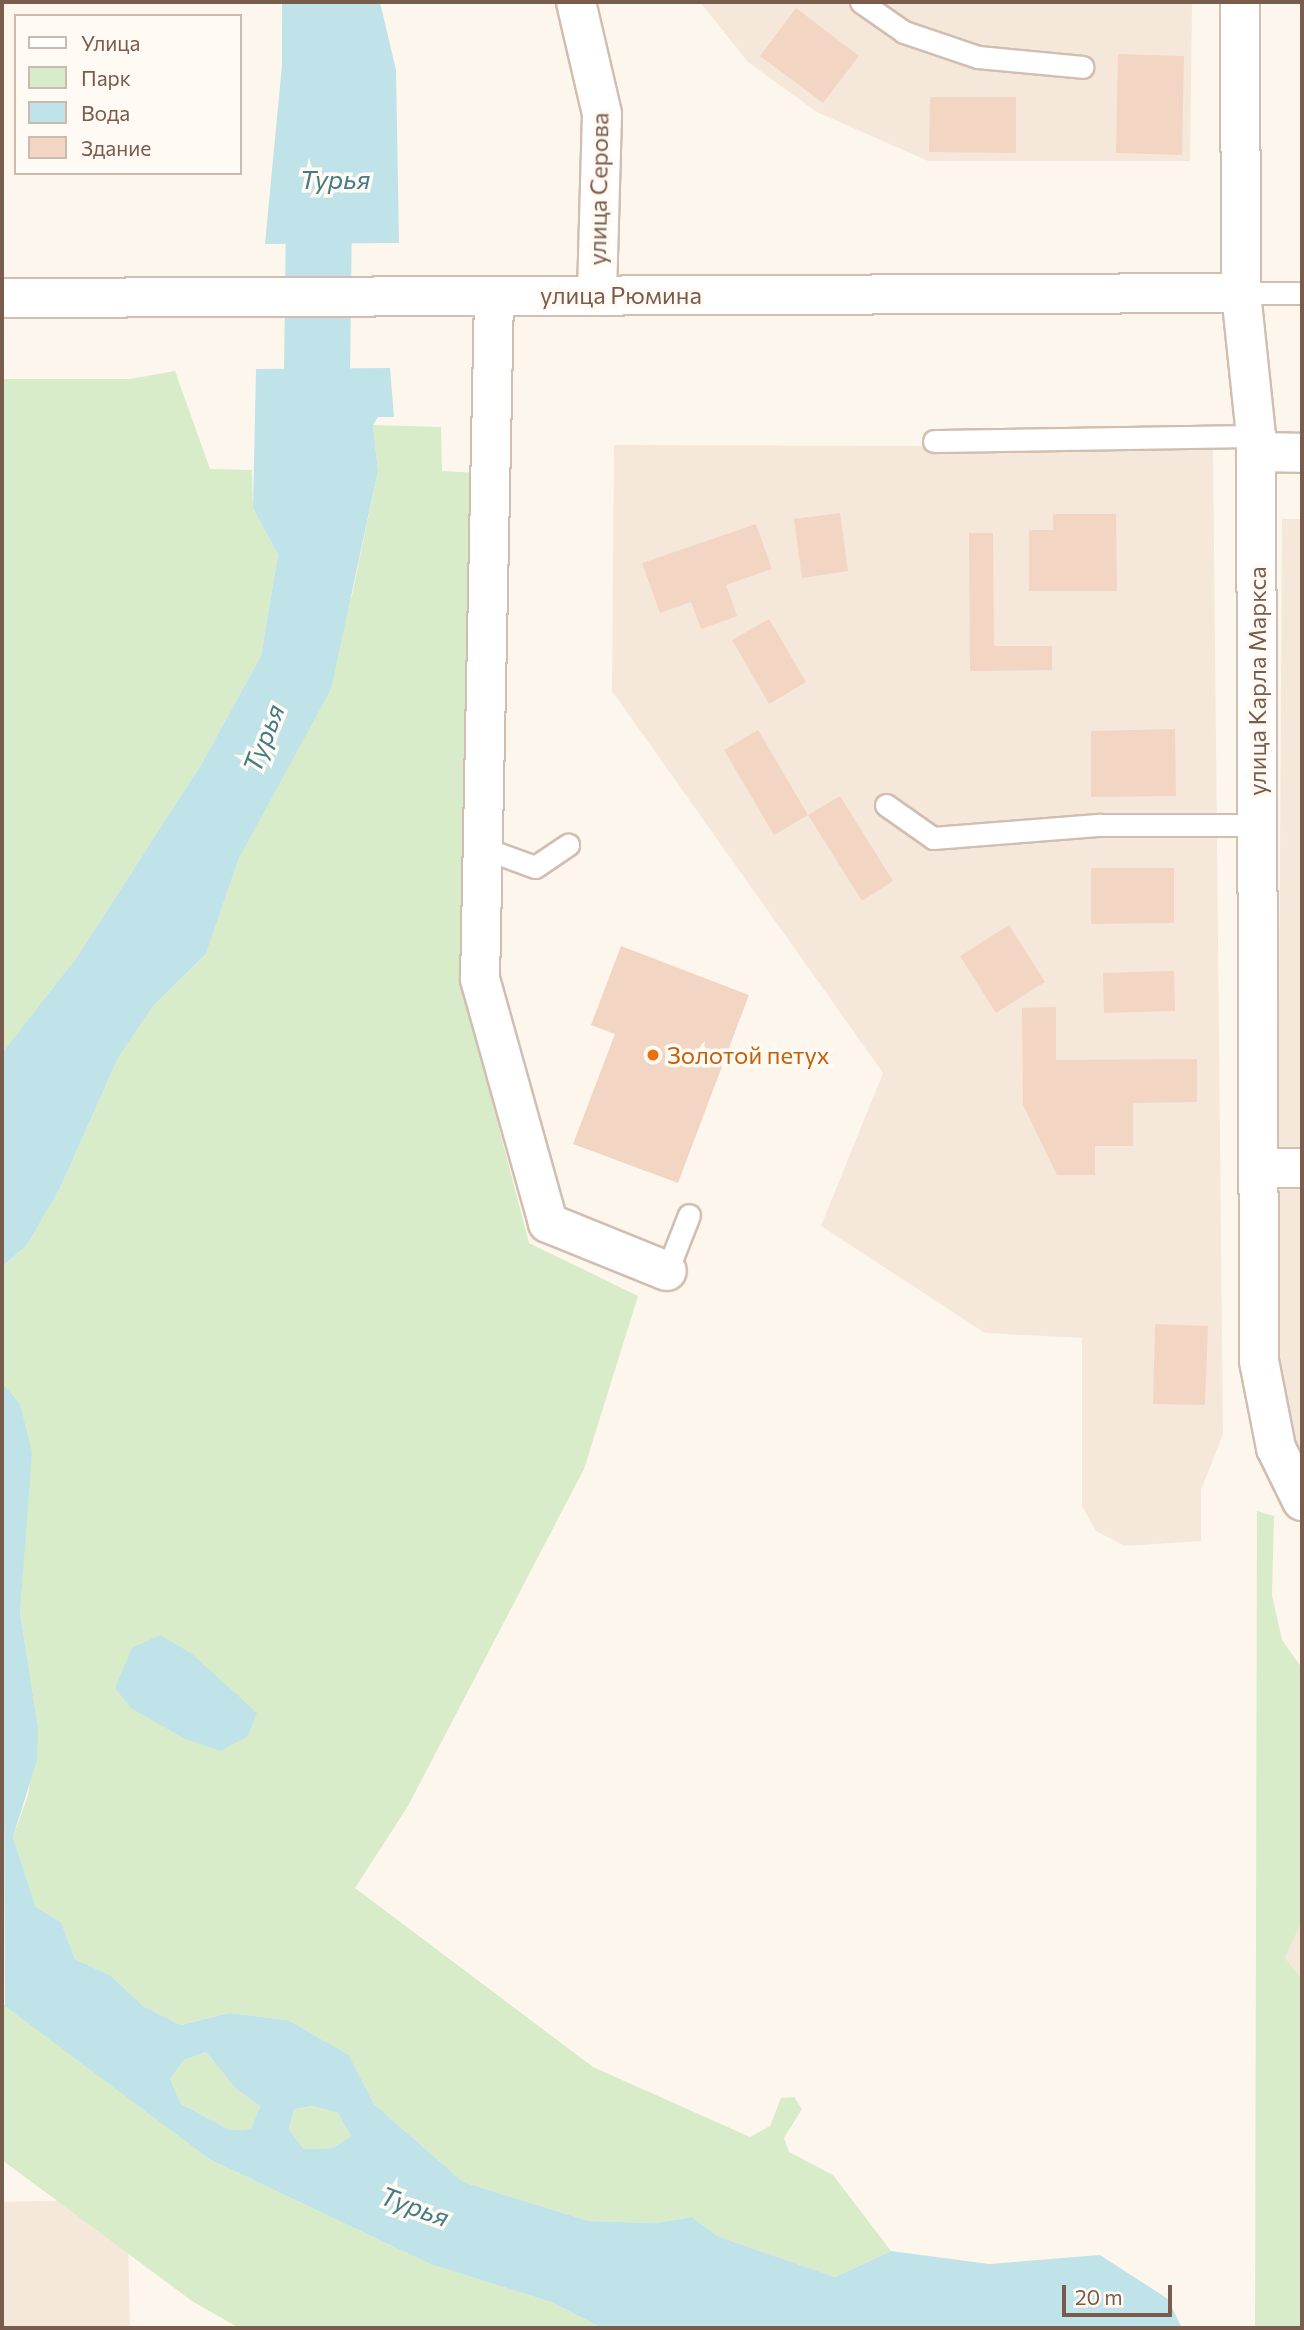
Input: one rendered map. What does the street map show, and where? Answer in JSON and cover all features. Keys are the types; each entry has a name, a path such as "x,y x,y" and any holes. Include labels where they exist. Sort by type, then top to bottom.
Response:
{"street":[{"name":"улица Серова","path":"576,2 603,114 597,296"},
{"name":"улица Карла Маркса","path":"1240,2 1241,293 1256,444 1259,1361 1276,1448 1302,1501"},
{"name":"улица Рюмина","path":"2,298 1241,293"},
{"path":"494,296 480,979 548,1223 667,1271"},
{"path":"1256,444 1302,453"},
{"path":"1258,1168 1302,1168"}],"lane":[{"path":"861,2 904,32 978,57 1083,66"},
{"path":"1241,293 1302,293"},
{"path":"934,441 1256,444"},
{"path":"886,805 933,838 1100,825 1257,825"},
{"path":"483,848 535,867 568,845"},
{"path":"667,1271 689,1214"}],"shaded area":[{"path":"700,2 1192,2 1190,161 928,161 817,112 748,62"},
{"path":"614,445 1213,447 1223,1434 1201,1490 1201,1541 1125,1546 1096,1531 1082,1506 1082,1338 985,1333 821,1226 883,1073 612,691"},
{"path":"1282,519 1302,519 1302,1481 1277,1358"},
{"path":"1302,1921 1302,1979 1285,1958"},
{"path":"127,2199 130,2328 2,2328 2,2202"}],"green space":[{"path":"175,371 210,469 252,470 253,508 278,555 261,656 202,763 77,957 2,1053 2,379 130,379"},
{"path":"373,425 441,427 442,471 478,473 461,982 529,1243 638,1296 584,1469 408,1806 355,1888 593,2067 750,2137 770,2126 781,2098 794,2097 802,2109 784,2138 789,2152 833,2175 891,2251 835,2277 717,2236 692,2217 655,2223 589,2221 463,2182 374,2104 349,2055 288,2020 229,2013 181,2025 143,2006 111,1976 75,1959 61,1922 36,1907 13,1837 28,1795 38,1727 20,1612 25,1535 20,1404 2,1382 2,1267 27,1245 60,1188 118,1058 153,1006 206,954 239,858 267,802 352,595 378,471","holes":["132,1648 227,1689 256,1713"]},
{"path":"1257,1511 1274,1516 1272,1595 1282,1640 1302,1668 1302,1921 1285,1958 1302,1979 1302,2328 1255,2328"},
{"path":"2,2003 209,2159 430,2264 551,2302 602,2328 239,2328 192,2301 2,2160"},
{"path":"206,2052 236,2089 260,2106 251,2129 230,2130 181,2104 170,2079 184,2060"},
{"path":"313,2106 338,2113 352,2136 333,2148 304,2149 289,2130 294,2109"}],"water":[{"name":"Турья","path":"282,2 380,2 396,70 399,243 265,244 282,65"},
{"path":"390,368 394,417 378,417 373,425 378,471 331,689 239,858 206,954 153,1006 118,1058 60,1188 27,1245 2,1267 2,1053 77,957 202,763 261,656 278,555 253,508 256,369"},
{"path":"2,1382 20,1404 32,1453 20,1612 38,1727 37,1760 13,1837 36,1907 61,1922 75,1959 111,1976 143,2006 181,2025 229,2013 288,2020 349,2055 374,2104 463,2182 589,2221 655,2223 692,2217 717,2236 835,2277 891,2251 989,2264 1100,2255 1168,2299 1182,2328 602,2328 551,2302 430,2264 209,2159 5,2006","holes":["206,2052 236,2089 260,2106 251,2129 230,2130 181,2104 170,2079 184,2060","313,2106 338,2113 351,2136 333,2148 304,2149 289,2130 294,2109"]},
{"path":"160,1635 192,1654 257,1713 248,1736 221,1751 185,1739 131,1708 115,1688 132,1648"}],"building":[{"path":"796,8 859,56 823,103 760,56"},
{"path":"1118,54 1184,56 1182,155 1116,153"},
{"path":"930,97 1016,97 1016,153 929,152"},
{"path":"840,513 848,571 802,578 794,519"},
{"path":"1053,514 1116,514 1117,591 1029,591 1029,530 1053,530"},
{"path":"756,524 772,569 726,585 737,616 701,629 691,602 660,613 642,563"},
{"path":"969,533 993,533 994,646 1052,646 1052,670 970,671"},
{"path":"769,619 806,682 769,704 732,640"},
{"path":"1175,729 1176,796 1091,797 1091,731"},
{"path":"758,730 808,815 774,835 724,750"},
{"path":"840,796 893,881 862,901 808,815"},
{"path":"1091,868 1174,868 1174,923 1091,924"},
{"path":"1009,925 1045,982 996,1013 960,956"},
{"path":"621,946 749,995 678,1183 573,1144 615,1034 591,1025"},
{"path":"1174,971 1175,1011 1104,1013 1103,973"},
{"path":"1056,1007 1056,1060 1197,1059 1197,1102 1133,1103 1133,1146 1095,1146 1095,1175 1057,1175 1023,1105 1022,1008"},
{"path":"1155,1324 1208,1326 1205,1405 1153,1404"}],"waterway":[{"name":"Турья","path":"316,2 321,25 316,458"}],"place":[{"name":"Золотой петух","path":"653,1055"}]}
